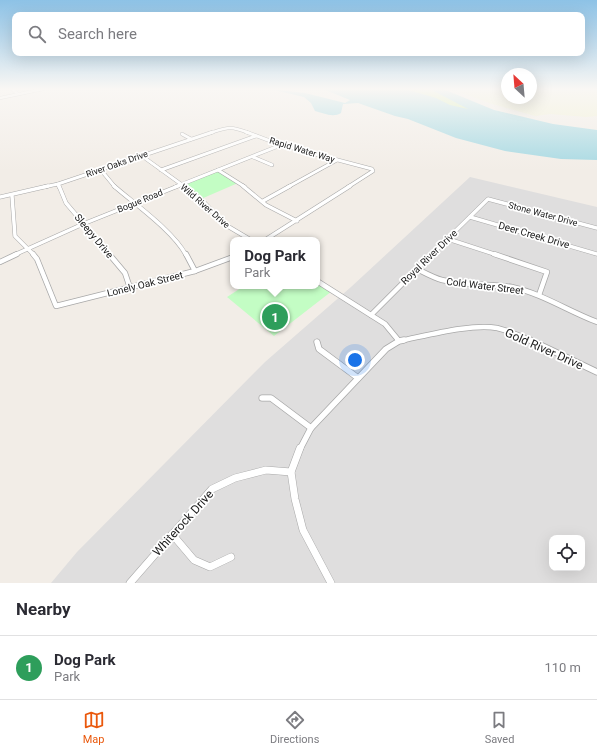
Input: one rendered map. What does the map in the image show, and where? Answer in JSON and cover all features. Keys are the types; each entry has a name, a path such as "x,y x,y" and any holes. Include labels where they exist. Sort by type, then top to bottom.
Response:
{"street":[{"name":"Rapid Water Way","path":"232,127 281,145 372,169 373,171 297,221"},
{"name":"River Oaks Drive","path":"0,197 12,196 58,184 190,139 232,127"},
{"path":"182,134 190,139"},
{"path":"161,170 256,136"},
{"name":"Bogue Road","path":"0,262 27,248 82,224 281,145"},
{"name":"Wild River Drive","path":"142,156 201,199 224,224 246,237"},
{"path":"252,157 272,165"},
{"path":"263,201 337,160"},
{"path":"100,170 114,186 167,232 183,249 195,271"},
{"path":"218,170 263,201 266,205 297,221"},
{"name":"Sleepy Drive","path":"58,184 66,203 82,224 125,273 130,288"},
{"path":"12,196 15,236 20,243 27,248"},
{"name":"Royal River Drive","path":"370,314 488,200"},
{"name":"Stone Water Drive","path":"488,200 597,228"},
{"name":"Deer Creek Drive","path":"470,217 597,254"},
{"path":"270,237 297,221"},
{"path":"448,239 547,272 539,295"},
{"name":"Lonely Oak Street","path":"27,248 37,259 56,306 195,271 230,257"},
{"name":"Cold Water Street","path":"417,269 441,280 511,287 539,295 578,315 597,322"},
{"path":"320,283 385,324 400,341"},
{"name":"Gold River Drive","path":"331,583 303,530 295,499 291,472 300,448 310,428 386,349 400,341 475,327 496,328 517,334 597,372"},
{"path":"317,342 319,349 358,378"},
{"path":"262,398 271,398 310,428"},
{"name":"Whiterock Drive","path":"130,583 212,489 235,478 266,470 291,472"},
{"path":"172,534 194,560 210,567 231,557"}],"shaded area":[{"path":"470,177 597,207 597,583 51,583 77,552 265,362 351,287"}],"green space":[{"path":"218,170 238,183 201,199 181,185"},
{"path":"320,283 332,291 274,336 227,297 239,289 320,289"}],"water":[{"path":"396,116 520,116 553,124 597,130 597,160 561,159 505,151 456,138 408,119"}],"place":[{"name":"Dog Park","path":"275,317"}]}
